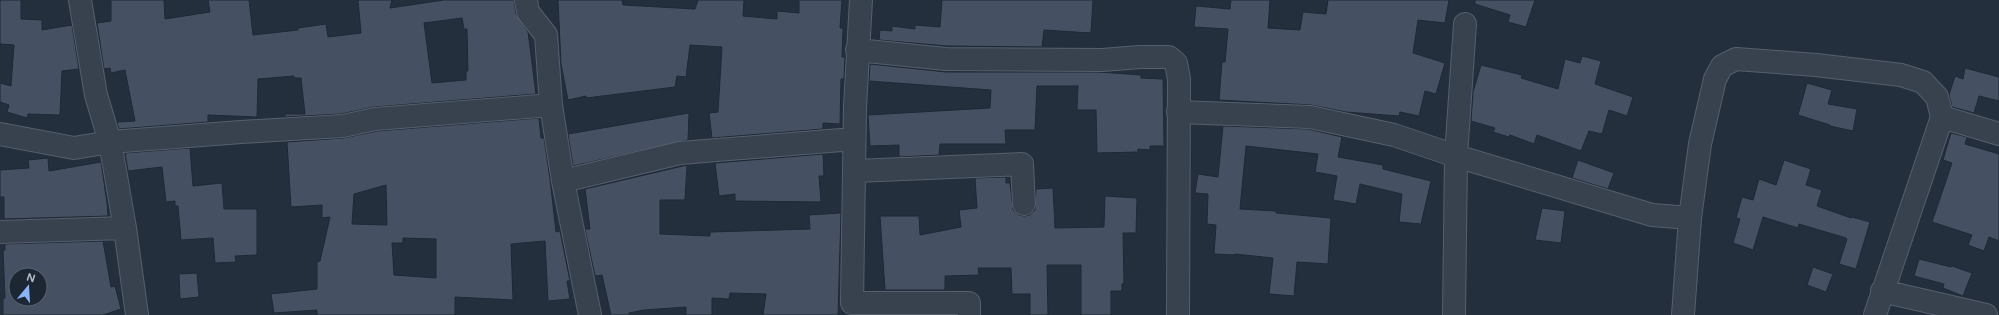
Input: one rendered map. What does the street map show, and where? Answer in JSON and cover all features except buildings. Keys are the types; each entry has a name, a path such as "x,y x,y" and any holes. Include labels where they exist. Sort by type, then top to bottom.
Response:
{"street":[{"path":"80,0 96,95 110,142 125,228 137,315"},
{"path":"526,0 528,12 546,35 551,105 563,181 590,315"},
{"path":"862,0 857,50 854,139 855,171 846,309 969,302 969,315"},
{"path":"1454,315 1456,156 1465,24"},
{"path":"857,50 946,59 1102,60 1140,57 1169,57 1176,63 1179,79 1178,315"},
{"path":"1683,315 1690,218 1700,144 1715,79 1722,66 1736,59 1816,64 1901,75 1923,82 1937,97 1942,117 1875,315"},
{"path":"0,134 74,148 110,142 343,126 375,120 551,105"},
{"path":"1178,112 1310,117 1394,135 1456,156 1652,215 1690,218"},
{"path":"1942,117 1999,134"},
{"path":"563,181 680,153 854,139"},
{"path":"855,171 1022,164 1024,204"},
{"path":"0,232 125,228"},
{"path":"1882,291 1986,315"}]}
